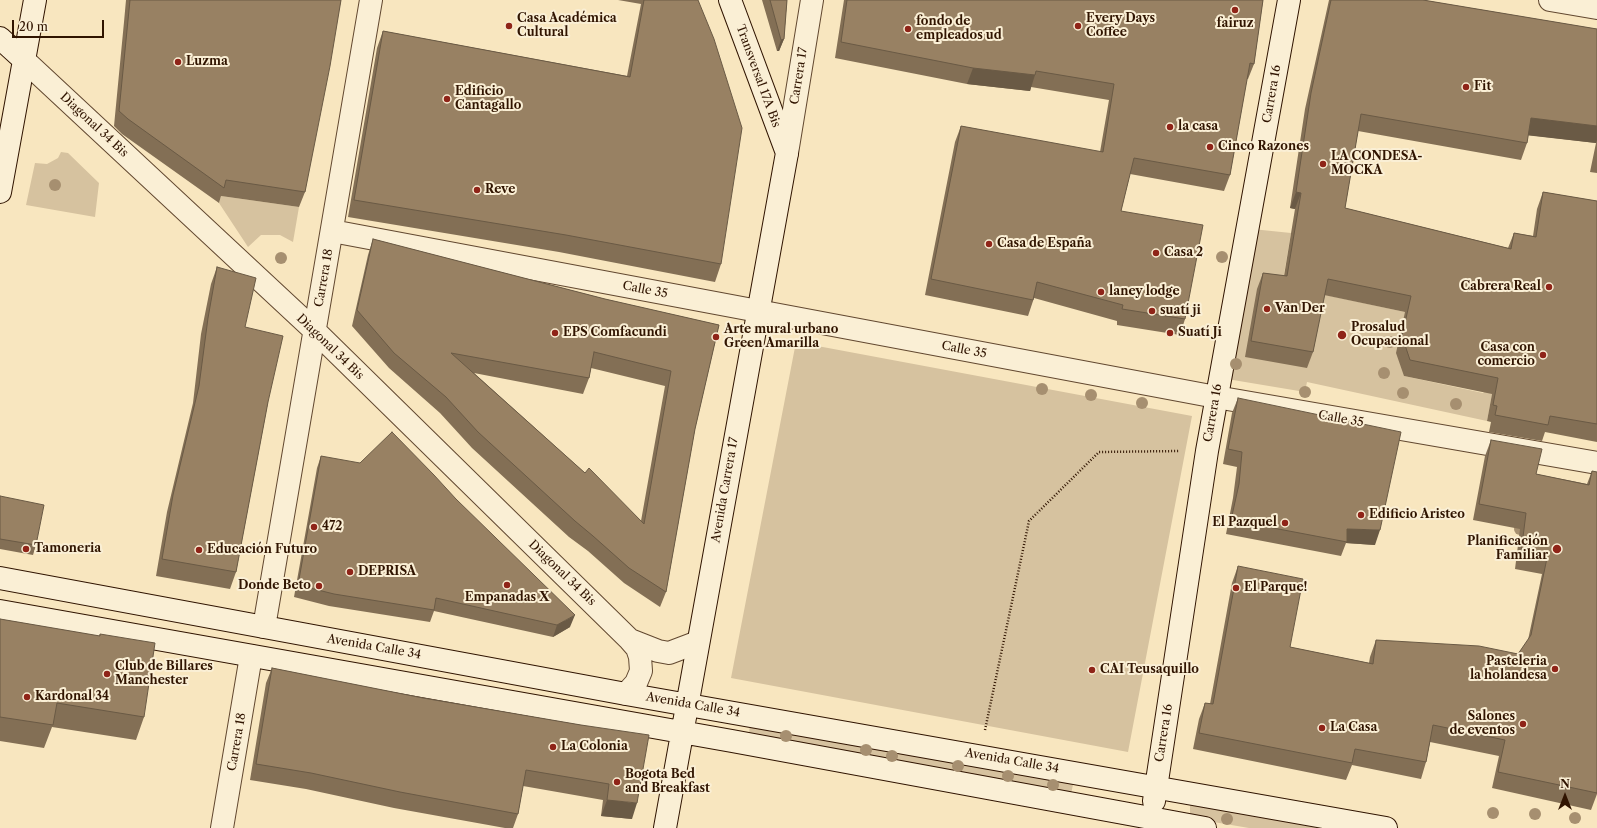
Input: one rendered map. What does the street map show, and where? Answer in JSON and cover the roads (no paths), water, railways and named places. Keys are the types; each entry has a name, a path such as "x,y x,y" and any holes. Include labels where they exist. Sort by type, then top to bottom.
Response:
{"street":[{"path":"1,180 35,0"},
{"name":"Carrera 18","path":"264,627 371,0"},
{"name":"Transversal 17A Bis","path":"730,0 787,153"},
{"name":"Carrera 17","path":"787,153 812,0"},
{"name":"Carrera 16","path":"1150,823 1206,451 1289,0"},
{"path":"1550,0 1597,8"},
{"name":"Diagonal 34 Bis","path":"0,38 315,331 630,640 637,648 640,657 641,671 636,683 626,694"},
{"name":"Avenida Carrera 17","path":"665,828 681,732 787,153"},
{"name":"Calle 35","path":"332,231 1216,397 1597,463"},
{"name":"Avenida Calle 34","path":"0,578 626,694 1386,828"},
{"path":"0,611 681,732 1150,823 1205,828"},
{"name":"Diagonal 34 Bis","path":"630,640 658,652 669,653 698,642"},
{"name":"Carrera 18","path":"222,828 251,656"}],"place":[{"name":"fairuz","path":"1235,10"},
{"name":"Casa Académica Cultural","path":"509,26"},
{"name":"Every Days Coffee","path":"1078,26"},
{"name":"fondo de empleados ud","path":"908,29"},
{"name":"Luzma","path":"178,62"},
{"name":"Fit","path":"1466,87"},
{"name":"Edificio Cantagallo","path":"447,99"},
{"name":"la casa","path":"1170,127"},
{"name":"Cinco Razones","path":"1210,147"},
{"name":"LA CONDESA- MOCKA","path":"1323,164"},
{"name":"Reve","path":"477,190"},
{"name":"Casa de España","path":"989,244"},
{"name":"Casa 2","path":"1156,253"},
{"name":"Cabrera Real","path":"1549,287"},
{"name":"laney lodge","path":"1101,292"},
{"name":"Van Der","path":"1267,309"},
{"name":"suatí ji","path":"1152,311"},
{"name":"EPS Comfacundi","path":"555,333"},
{"name":"Suatí Ji","path":"1170,333"},
{"name":"Prosalud Ocupacional","path":"1342,335"},
{"name":"Arte mural urbano Green Amarilla","path":"716,337"},
{"name":"Casa con comercio","path":"1543,355"},
{"name":"Edificio Aristeo","path":"1361,515"},
{"name":"El Pazquel","path":"1285,523"},
{"name":"472","path":"314,527"},
{"name":"Tamoneria","path":"26,549"},
{"name":"Planificación Familiar","path":"1557,549"},
{"name":"Educación Futuro","path":"199,550"},
{"name":"DEPRISA","path":"350,572"},
{"name":"Empanadas X","path":"507,585"},
{"name":"Donde Beto","path":"319,586"},
{"name":"El Parque!","path":"1236,588"},
{"name":"Pasteleria la holandesa","path":"1555,669"},
{"name":"CAI Teusaquillo","path":"1092,670"},
{"name":"Club de Billares Manchester","path":"107,674"},
{"name":"Kardonal 34","path":"27,697"},
{"name":"Salones de eventos","path":"1523,724"},
{"name":"La Casa","path":"1322,728"},
{"name":"La Colonia","path":"553,747"},
{"name":"Bogota Bed and Breakfast","path":"617,782"}]}
